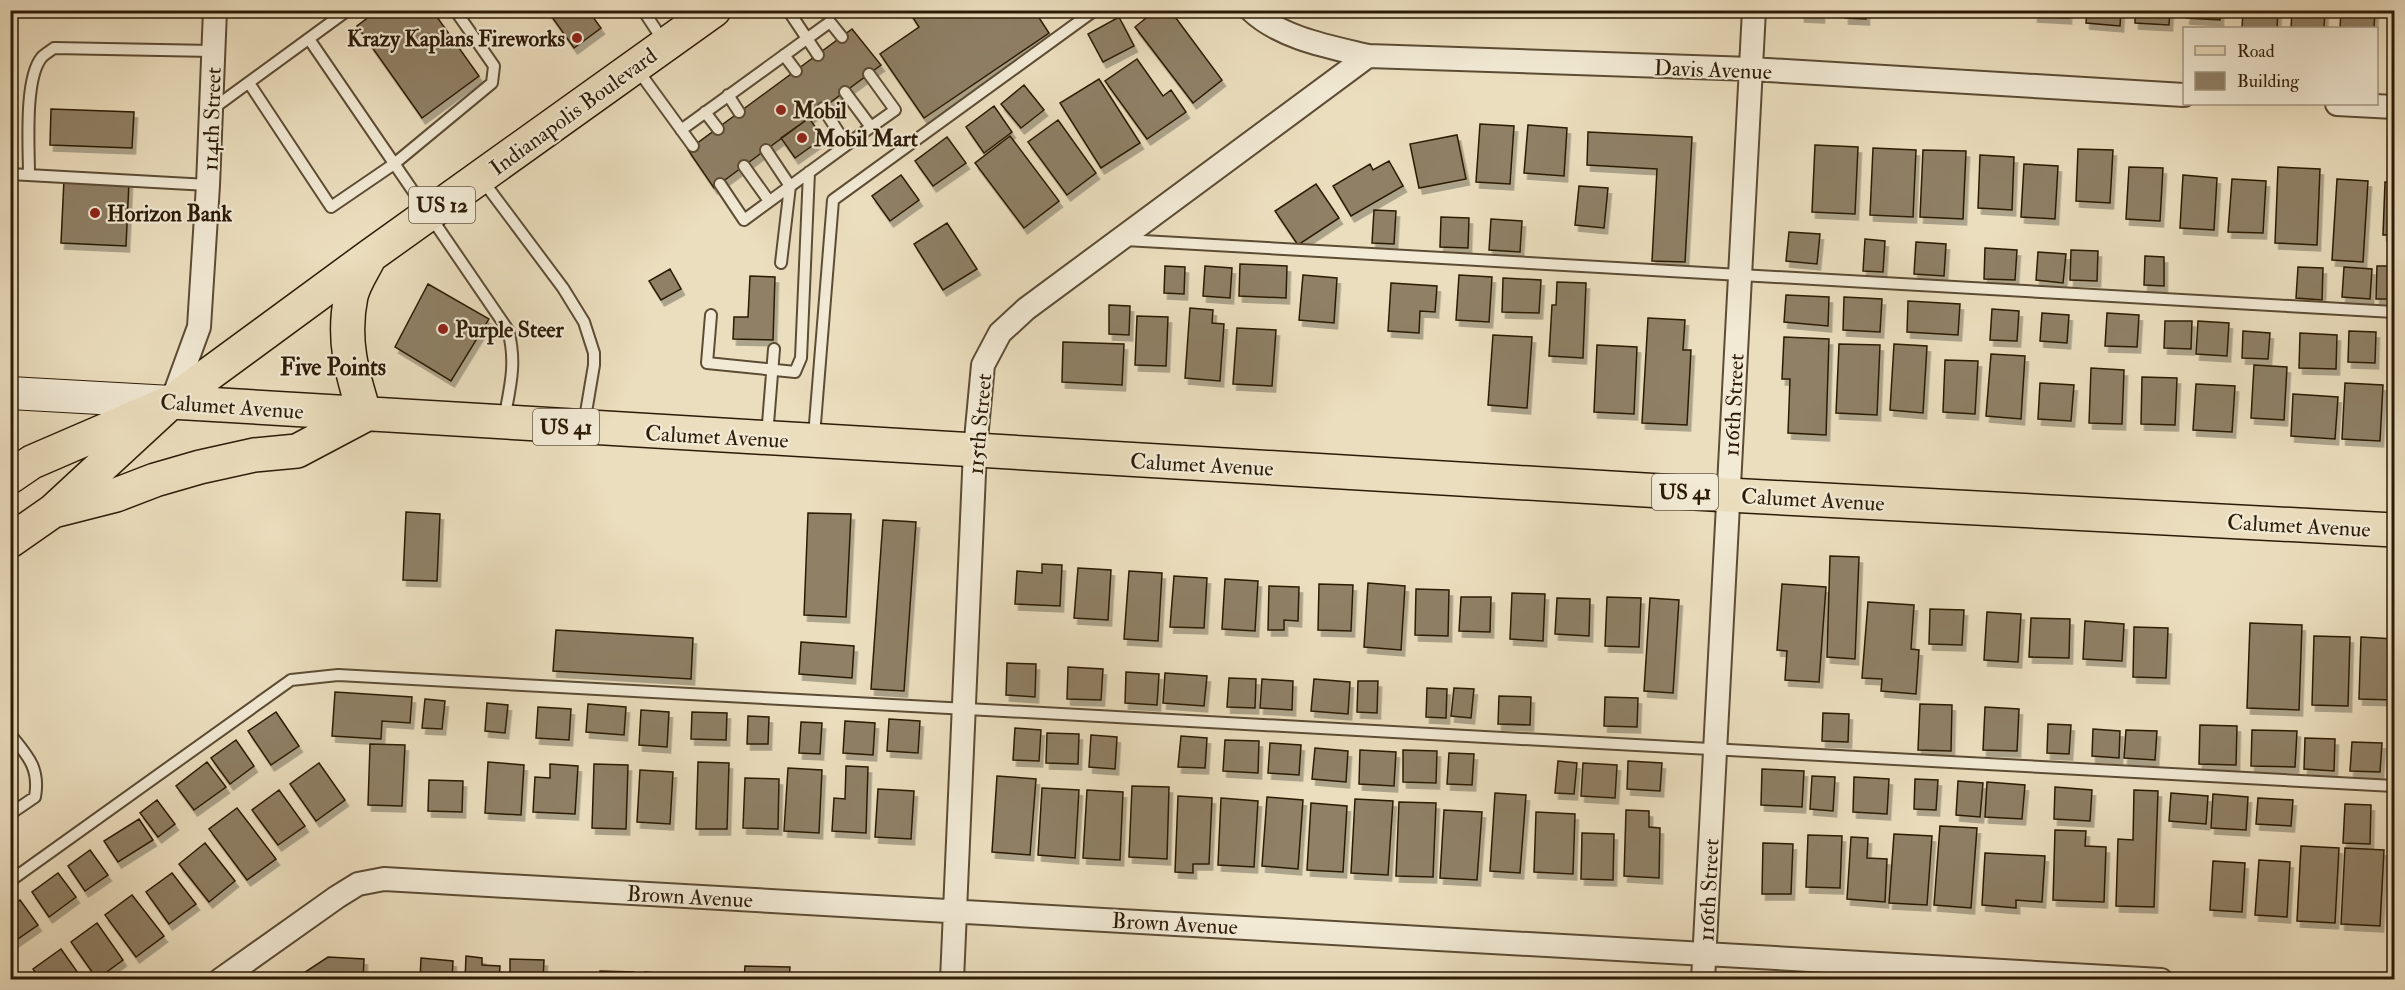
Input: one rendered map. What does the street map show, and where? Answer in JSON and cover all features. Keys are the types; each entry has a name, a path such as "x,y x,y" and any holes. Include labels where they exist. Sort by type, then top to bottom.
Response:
{"main road":[{"name":"Indianapolis Boulevard","path":"10,541 53,511 171,402 370,256 714,10"},
{"path":"53,511 116,495 200,467 254,455 297,451 365,415 346,344 351,295 370,256"},
{"name":"Indianapolis Boulevard","path":"10,477 32,462 171,402"},
{"name":"Calumet Avenue","path":"171,402 1728,495 2394,530"}],"street":[{"name":"114th Street","path":"171,402 199,327 208,185 215,10"},
{"name":"Davis Avenue","path":"1251,10 1261,20 1315,44 1368,56 1750,69 2183,95"},
{"name":"116th Street","path":"1703,980 1754,10"},
{"name":"115th Street","path":"952,980 975,450 983,365 1000,333 1026,309 1368,56"},
{"path":"2356,105 2394,107"},
{"name":"Calumet Avenue","path":"10,393 171,402"},
{"name":"Brown Avenue","path":"220,980 358,884 384,879 2161,980"}],"lane":[{"path":"211,110 348,10"},
{"path":"249,82 331,207 394,164 492,83 494,66 455,10"},
{"path":"643,10 665,45"},
{"path":"788,10 818,54"},
{"path":"813,441 833,200 1095,10"},
{"path":"681,130 830,22 842,37"},
{"path":"309,39 508,330 513,367 503,423"},
{"path":"29,175 30,101 35,71 42,57 54,48 213,51"},
{"path":"784,55 796,71"},
{"path":"636,67 693,147"},
{"path":"720,184 744,220 895,110 869,74"},
{"path":"845,92 871,127"},
{"path":"728,95 740,112"},
{"path":"823,108 846,144"},
{"path":"705,112 717,129"},
{"path":"766,150 790,186 781,263"},
{"path":"744,166 769,201"},
{"path":"711,315 707,363 795,372 801,358 809,172"},
{"path":"10,174 208,185"},
{"path":"481,177 563,288 584,322 594,353 594,365 583,428"},
{"path":"1120,240 2394,312"},
{"path":"767,439 774,349"},
{"path":"10,881 291,680 338,675 2394,786"},
{"path":"10,734 32,761 38,781 35,797 10,814"}],"building":[{"path":"378,10 432,10 479,76 422,118 357,26"},
{"name":"Krazy Kaplans Fireworks","path":"547,10 593,10 590,13 601,28 574,48"},
{"path":"908,10 1034,10 1049,33 924,118 880,54 919,27"},
{"path":"1156,10 1170,10 1222,80 1193,103 1135,27"},
{"path":"1801,10 1821,10 1821,17 1801,16"},
{"path":"1845,10 1866,10 1866,19 1845,18"},
{"path":"2034,10 2068,10 2068,18 2034,16"},
{"path":"2087,10 2121,10 2120,26 2086,23"},
{"path":"2135,10 2170,10 2169,25 2135,23"},
{"path":"2187,10 2220,10 2220,20 2186,18"},
{"path":"2243,10 2278,10 2277,27 2242,27"},
{"path":"2292,10 2325,10 2324,27 2291,27"},
{"path":"2341,10 2375,10 2374,27 2340,27"},
{"path":"1119,17 1134,46 1103,62 1088,34"},
{"name":"Mobil","path":"852,29 881,65 714,188 688,150"},
{"path":"1137,59 1163,96 1171,90 1186,112 1147,139 1105,81"},
{"path":"1099,79 1140,143 1101,168 1060,103"},
{"path":"1024,85 1044,110 1021,128 1001,104"},
{"path":"994,106 1012,132 984,153 966,127"},
{"path":"51,109 134,112 132,148 50,145"},
{"name":"Mobil Mart","path":"809,118 823,138 795,158 781,138"},
{"path":"1058,120 1096,173 1067,195 1028,142"},
{"path":"1480,124 1514,126 1510,184 1476,182"},
{"path":"1528,125 1567,128 1564,176 1524,173"},
{"path":"1588,132 1692,137 1685,262 1652,261 1657,169 1587,165"},
{"path":"1457,135 1466,179 1419,188 1410,144"},
{"path":"1010,136 1059,201 1024,228 975,163"},
{"path":"947,137 966,163 933,186 915,161"},
{"path":"1815,145 1858,147 1855,214 1812,212"},
{"path":"1873,148 1916,150 1913,217 1870,215"},
{"path":"2078,149 2113,150 2110,203 2076,201"},
{"path":"1923,150 1966,151 1963,219 1920,217"},
{"path":"1980,155 2014,157 2012,210 1978,208"},
{"path":"1389,161 1403,186 1351,216 1333,186 1370,164 1373,170"},
{"path":"2024,164 2058,166 2055,219 2021,217"},
{"path":"2129,167 2163,168 2160,221 2126,219"},
{"path":"2278,167 2320,169 2317,245 2275,243"},
{"path":"901,175 919,200 890,221 872,196"},
{"path":"2183,175 2217,178 2214,230 2180,228"},
{"name":"Horizon Bank","path":"64,179 129,182 126,246 61,243"},
{"path":"2232,179 2266,181 2263,233 2228,232"},
{"path":"2337,179 2368,181 2363,262 2332,260"},
{"path":"2385,182 2394,183 2394,235 2383,235"},
{"path":"1316,184 1339,218 1298,245 1275,211"},
{"path":"1579,186 1608,188 1604,228 1575,225"},
{"path":"1374,210 1396,211 1394,244 1372,243"},
{"path":"1441,217 1469,218 1468,248 1440,247"},
{"path":"1491,219 1522,221 1520,252 1489,250"},
{"path":"947,223 977,269 943,290 914,244"},
{"path":"1789,232 1820,234 1817,264 1786,261"},
{"path":"1865,239 1885,241 1883,272 1863,271"},
{"path":"1916,242 1946,244 1944,276 1914,274"},
{"path":"1985,248 2017,250 2015,280 1984,279"},
{"path":"2071,250 2098,251 2097,281 2070,280"},
{"path":"2038,252 2066,254 2063,283 2036,280"},
{"path":"2145,256 2164,257 2164,286 2144,285"},
{"path":"1240,264 1287,266 1286,298 1239,296"},
{"path":"1165,266 1185,267 1184,294 1164,293"},
{"path":"1205,266 1232,268 1230,298 1203,296"},
{"path":"2377,266 2394,266 2394,299 2376,299"},
{"path":"2298,267 2323,268 2322,300 2296,298"},
{"path":"2344,267 2372,269 2370,299 2342,297"},
{"path":"670,269 681,289 661,300 649,281"},
{"path":"1303,275 1337,278 1334,323 1299,320"},
{"path":"1459,275 1492,277 1489,322 1456,320"},
{"path":"750,276 775,277 773,340 733,339 734,317 748,317"},
{"path":"1503,278 1541,280 1539,313 1502,312"},
{"path":"1557,282 1586,283 1583,358 1549,356 1552,305 1556,305"},
{"path":"1391,283 1437,286 1435,312 1420,311 1419,333 1388,331"},
{"name":"Purple Steer","path":"428,284 489,319 451,381 395,347"},
{"path":"1786,295 1829,297 1828,326 1784,322"},
{"path":"1844,297 1882,299 1880,332 1843,330"},
{"path":"1908,301 1960,304 1958,335 1907,332"},
{"path":"1109,305 1130,306 1129,335 1109,334"},
{"path":"1190,308 1213,310 1212,323 1224,324 1220,381 1185,378"},
{"path":"1992,309 2019,311 2017,341 1990,340"},
{"path":"2042,313 2069,315 2067,343 2040,341"},
{"path":"2107,313 2139,315 2137,347 2105,346"},
{"path":"1137,316 1168,317 1166,366 1135,365"},
{"path":"1648,318 1685,320 1683,350 1691,350 1687,425 1642,423"},
{"path":"2165,321 2192,321 2191,349 2164,348"},
{"path":"2198,321 2229,323 2227,356 2196,354"},
{"path":"1237,328 1276,330 1272,386 1233,384"},
{"path":"2243,331 2270,333 2268,359 2242,358"},
{"path":"2349,331 2376,332 2375,363 2348,362"},
{"path":"2300,333 2337,335 2336,369 2299,368"},
{"path":"1493,335 1532,337 1527,408 1488,405"},
{"path":"1784,337 1829,339 1826,435 1788,433 1790,379 1782,379"},
{"path":"1063,342 1124,344 1122,385 1062,382"},
{"path":"1839,344 1880,345 1877,415 1836,413"},
{"path":"1894,344 1927,346 1923,413 1890,410"},
{"path":"1597,345 1637,347 1634,414 1594,412"},
{"path":"1991,354 2025,356 2021,419 1986,416"},
{"path":"1945,360 1978,361 1975,414 1943,412"},
{"path":"2254,365 2287,367 2284,420 2251,418"},
{"path":"2091,368 2124,370 2122,424 2089,423"},
{"path":"2142,377 2177,378 2175,425 2141,424"},
{"path":"2040,383 2074,385 2071,421 2038,419"},
{"path":"2345,383 2383,385 2380,441 2342,439"},
{"path":"2196,384 2235,386 2232,432 2193,430"},
{"path":"2293,394 2338,397 2335,439 2291,436"},
{"path":"406,512 440,514 437,581 403,580"},
{"path":"808,513 851,514 846,617 804,615"},
{"path":"883,520 916,522 904,691 871,689"},
{"path":"1830,556 1859,557 1855,659 1827,657"},
{"path":"1042,564 1062,565 1060,606 1015,604 1017,571 1042,573"},
{"path":"1078,568 1111,570 1108,620 1074,618"},
{"path":"1129,571 1162,573 1158,641 1124,639"},
{"path":"1174,576 1207,578 1204,628 1170,627"},
{"path":"1225,579 1258,581 1255,631 1222,629"},
{"path":"1368,583 1405,586 1401,650 1364,647"},
{"path":"1319,584 1353,585 1351,631 1318,630"},
{"path":"1782,584 1826,587 1819,682 1785,680 1787,651 1777,650"},
{"path":"1269,586 1299,587 1298,621 1284,620 1284,630 1268,630"},
{"path":"1416,589 1449,590 1448,636 1415,635"},
{"path":"1512,593 1545,594 1543,641 1510,639"},
{"path":"1461,597 1491,597 1490,632 1459,631"},
{"path":"1607,597 1641,598 1639,647 1605,646"},
{"path":"1557,598 1590,599 1589,636 1555,634"},
{"path":"1650,598 1679,600 1673,693 1644,691"},
{"path":"1868,602 1914,605 1911,649 1919,650 1916,694 1881,691 1882,679 1862,678"},
{"path":"1930,609 1964,610 1962,645 1929,644"},
{"path":"1987,612 2021,614 2018,662 1984,660"},
{"path":"2031,618 2070,619 2069,658 2029,657"},
{"path":"2085,621 2124,624 2122,661 2083,659"},
{"path":"2250,623 2302,625 2299,710 2247,708"},
{"path":"2134,627 2168,628 2166,678 2133,677"},
{"path":"556,630 693,638 691,679 553,671"},
{"path":"2314,636 2350,637 2348,706 2312,705"},
{"path":"2361,637 2394,639 2394,700 2359,699"},
{"path":"801,642 854,646 852,678 799,674"},
{"path":"1007,663 1036,664 1035,697 1006,695"},
{"path":"1068,667 1103,669 1101,700 1067,699"},
{"path":"1126,672 1159,674 1157,705 1125,703"},
{"path":"1165,673 1207,676 1204,706 1163,703"},
{"path":"1229,678 1256,679 1255,708 1227,707"},
{"path":"1262,679 1293,681 1292,710 1260,708"},
{"path":"1314,679 1350,682 1348,714 1311,711"},
{"path":"1358,681 1378,681 1377,713 1357,712"},
{"path":"1427,688 1447,689 1446,718 1426,717"},
{"path":"1454,688 1474,689 1471,718 1451,716"},
{"path":"335,692 412,697 410,723 382,721 381,739 332,736"},
{"path":"1499,696 1531,697 1530,725 1498,724"},
{"path":"1605,697 1638,698 1637,727 1604,726"},
{"path":"425,699 445,701 442,729 422,728"},
{"path":"487,703 508,705 505,733 485,731"},
{"path":"588,704 626,707 624,735 586,732"},
{"path":"1920,704 1952,705 1951,751 1918,750"},
{"path":"538,707 571,709 569,740 536,738"},
{"path":"1985,707 2019,709 2017,751 1983,750"},
{"path":"641,710 669,712 667,747 639,745"},
{"path":"276,712 299,746 271,765 248,731"},
{"path":"692,712 727,713 726,740 691,739"},
{"path":"1823,713 1849,714 1848,742 1822,741"},
{"path":"748,716 769,717 768,744 747,744"},
{"path":"889,719 920,721 918,753 887,751"},
{"path":"845,721 875,723 873,755 843,753"},
{"path":"801,722 822,723 820,754 799,753"},
{"path":"2048,724 2071,725 2069,754 2047,753"},
{"path":"2200,725 2237,726 2236,765 2199,764"},
{"path":"1015,728 1041,730 1039,761 1013,760"},
{"path":"2093,729 2120,731 2119,758 2092,756"},
{"path":"2126,730 2157,731 2155,760 2124,758"},
{"path":"2252,730 2297,731 2295,767 2251,766"},
{"path":"1047,733 1079,734 1078,764 1046,763"},
{"path":"1091,735 1117,737 1115,769 1089,767"},
{"path":"1181,736 1207,738 1205,768 1178,767"},
{"path":"2305,738 2335,739 2334,771 2304,769"},
{"path":"236,740 254,766 230,784 211,758"},
{"path":"1225,740 1259,741 1258,773 1223,771"},
{"path":"2352,742 2382,743 2380,772 2350,771"},
{"path":"1270,743 1301,745 1299,775 1268,773"},
{"path":"370,744 405,745 402,806 368,805"},
{"path":"1315,748 1348,751 1346,782 1312,779"},
{"path":"1360,750 1396,752 1394,786 1359,784"},
{"path":"1403,750 1437,751 1436,783 1403,782"},
{"path":"1449,753 1474,754 1472,785 1447,784"},
{"path":"1558,761 1577,763 1574,794 1555,793"},
{"path":"1628,761 1662,763 1660,791 1627,789"},
{"path":"207,762 226,787 194,810 176,786"},
{"path":"488,762 524,765 521,815 485,813"},
{"path":"698,762 729,763 727,829 696,829"},
{"path":"319,763 345,800 316,821 290,784"},
{"path":"1583,763 1617,765 1615,798 1581,796"},
{"path":"550,764 578,766 575,814 533,812 535,777 550,778"},
{"path":"594,764 628,765 626,829 592,828"},
{"path":"846,766 868,767 866,833 832,831 834,798 845,799"},
{"path":"788,768 822,770 819,833 784,831"},
{"path":"1762,769 1804,771 1802,807 1761,805"},
{"path":"640,770 673,772 670,824 637,822"},
{"path":"997,776 1036,779 1030,855 992,852"},
{"path":"1812,776 1835,777 1833,811 1810,809"},
{"path":"1854,777 1889,779 1887,814 1853,812"},
{"path":"745,778 779,779 778,829 743,828"},
{"path":"1915,779 1938,780 1936,810 1914,809"},
{"path":"429,780 463,781 462,812 428,811"},
{"path":"1958,781 1983,783 1980,817 1956,815"},
{"path":"1987,782 2025,785 2022,819 1985,817"},
{"path":"1132,786 1169,787 1167,859 1129,857"},
{"path":"2055,787 2092,790 2090,821 2054,819"},
{"path":"1042,788 1079,790 1075,858 1038,855"},
{"path":"878,789 914,791 911,839 875,837"},
{"path":"279,790 305,826 278,845 252,810"},
{"path":"1087,790 1123,792 1120,860 1083,858"},
{"path":"2134,790 2158,791 2154,907 2116,906 2118,839 2133,840"},
{"path":"1495,793 1526,795 1520,873 1490,871"},
{"path":"2171,793 2208,796 2206,824 2169,821"},
{"path":"2213,794 2248,797 2246,830 2211,828"},
{"path":"1178,796 1212,798 1209,864 1193,864 1193,873 1175,872"},
{"path":"1267,797 1303,800 1298,869 1262,866"},
{"path":"1221,798 1258,801 1254,867 1218,865"},
{"path":"2258,798 2293,800 2291,826 2256,824"},
{"path":"1355,799 1393,801 1388,875 1351,873"},
{"path":"157,800 175,824 158,837 140,813"},
{"path":"1399,802 1436,803 1433,877 1396,876"},
{"path":"1311,803 1347,806 1343,872 1307,870"},
{"path":"2345,804 2371,805 2370,844 2343,843"},
{"path":"237,808 276,859 247,880 209,829"},
{"path":"1444,810 1482,812 1477,880 1440,878"},
{"path":"1626,810 1649,811 1649,827 1660,828 1659,878 1624,876"},
{"path":"1536,812 1575,814 1573,874 1534,872"},
{"path":"139,819 153,840 118,862 104,841"},
{"path":"1940,826 1977,828 1971,908 1934,905"},
{"path":"2055,830 2086,831 2085,846 2106,847 2104,902 2053,900"},
{"path":"1582,833 1614,834 1613,880 1581,879"},
{"path":"1894,834 1932,836 1927,905 1889,903"},
{"path":"1808,835 1842,836 1840,888 1806,887"},
{"path":"1851,837 1868,838 1867,858 1887,859 1885,902 1847,899"},
{"path":"205,843 235,881 209,902 179,864"},
{"path":"1763,843 1793,844 1791,894 1762,894"},
{"path":"2301,846 2339,848 2335,923 2297,921"},
{"path":"2345,848 2384,850 2380,926 2341,924"},
{"path":"90,850 108,875 85,891 68,866"},
{"path":"1985,853 2045,856 2042,902 2016,900 2016,908 1982,905"},
{"path":"2259,860 2290,862 2287,917 2255,915"},
{"path":"2213,861 2245,863 2242,912 2210,910"},
{"path":"2392,866 2394,866 2394,922 2388,921"},
{"path":"58,873 76,897 49,917 32,892"},
{"path":"172,873 196,904 169,924 146,892"},
{"path":"132,895 164,936 136,957 105,915"},
{"path":"20,900 38,925 12,943 10,907"},
{"path":"97,923 123,960 97,979 71,942"},
{"path":"61,949 83,980 40,980 33,969"},
{"path":"466,956 482,958 482,965 500,966 499,980 465,980"},
{"path":"328,957 364,959 363,980 293,980"},
{"path":"421,958 453,961 452,980 420,980"},
{"path":"510,959 544,960 543,980 510,980"},
{"path":"745,966 790,967 789,980 744,980"},
{"path":"600,971 634,972 634,980 600,980"},
{"path":"645,972 678,975 678,980 644,980"},
{"path":"553,975 591,977 591,980 553,980"}],"place":[{"name":"Krazy Kaplans Fireworks","path":"577,38"},
{"name":"Mobil","path":"781,110"},
{"name":"Mobil Mart","path":"802,138"},
{"name":"Horizon Bank","path":"95,213"},
{"name":"Purple Steer","path":"443,329"}],"district":[{"name":"Five Points","path":"333,367"}]}
